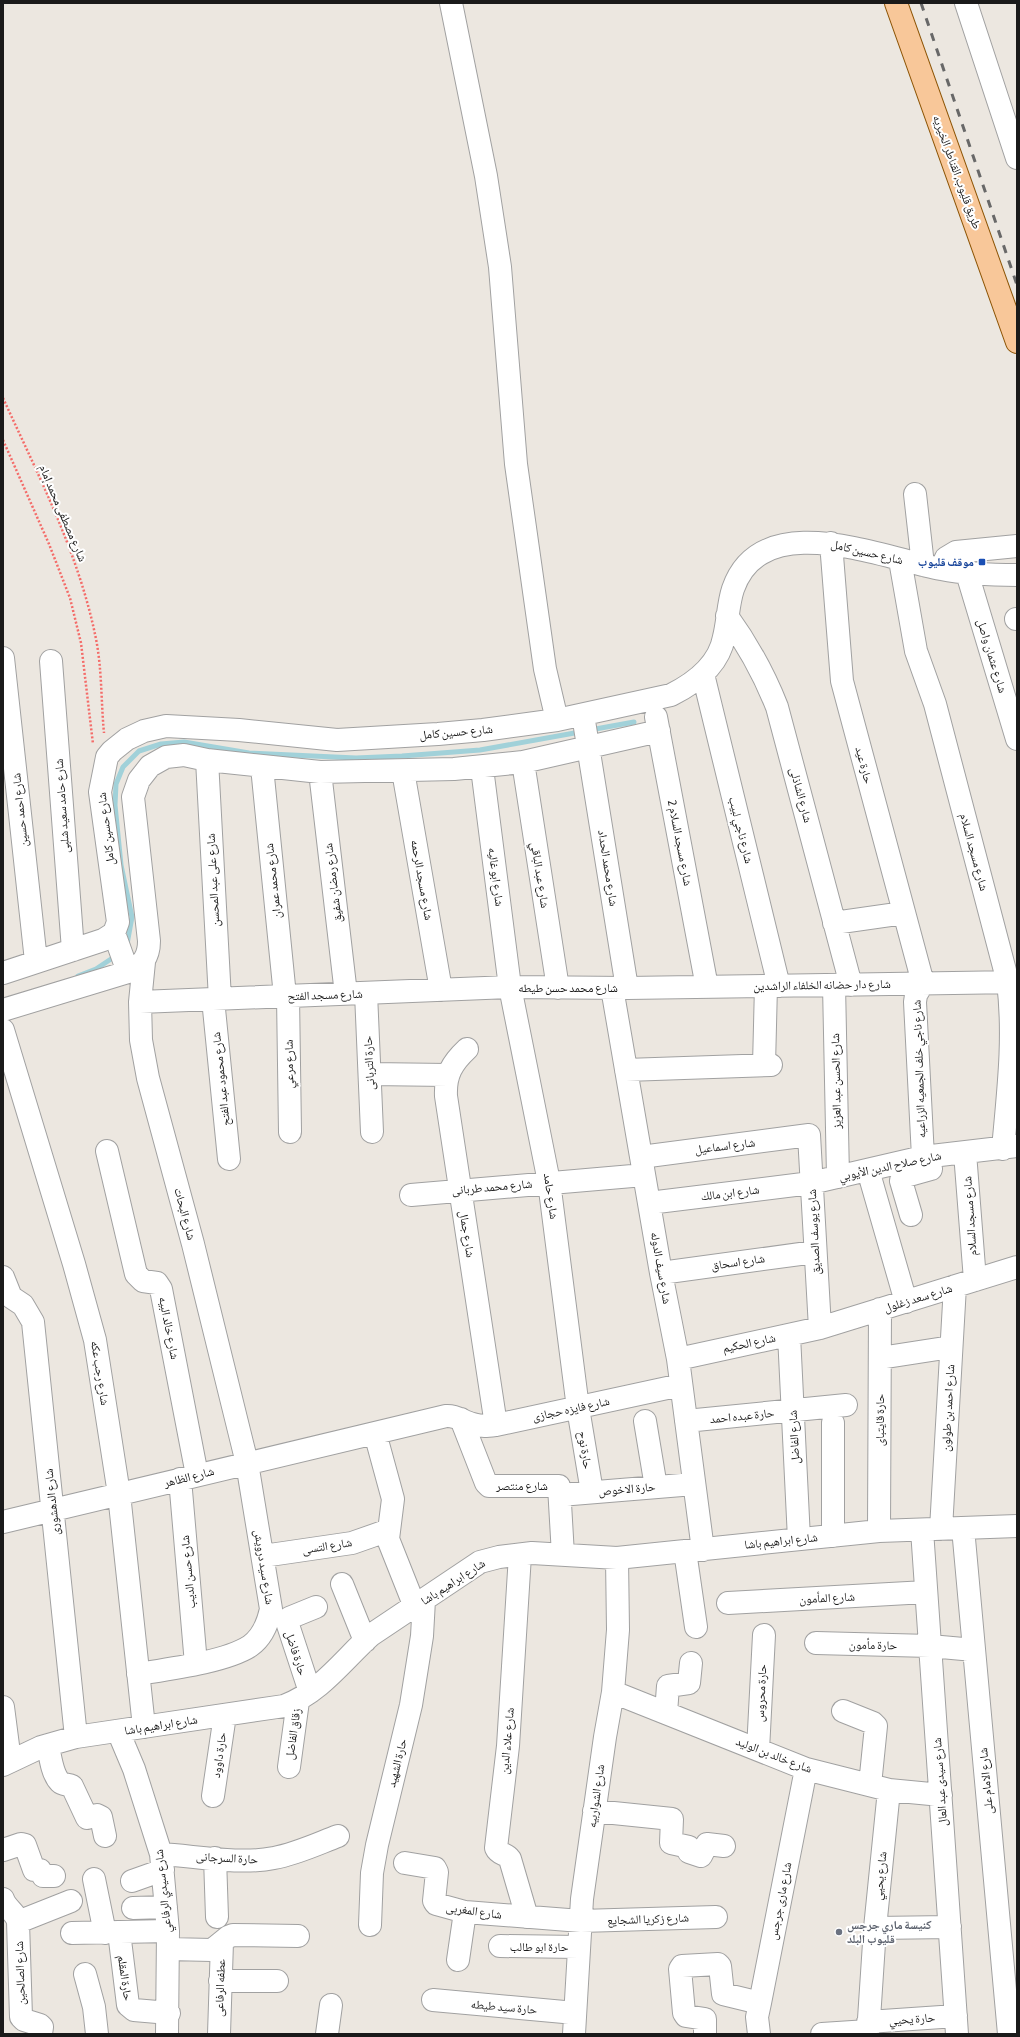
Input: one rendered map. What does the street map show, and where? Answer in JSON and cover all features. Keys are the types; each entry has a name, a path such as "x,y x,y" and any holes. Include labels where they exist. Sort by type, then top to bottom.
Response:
{"main road":[{"name":"طريق قليوب, القناطر الخيريه","path":"896,3 1017,342"}],"street":[{"path":"451,3 486,176 500,267 516,464 545,669 556,720"},
{"path":"966,3 1012,132 1017,158"},
{"path":"915,494 932,567 956,552 1017,546"},
{"name":"شارع حسين كامل","path":"114,933 118,922 100,792 101,753 112,751 127,739 144,731 166,726 239,730 337,740 483,730 583,715 671,695 682,690 703,674 716,657 724,638 733,589 739,575 748,562 762,553 794,544 831,543 900,560 967,573 1017,574"},
{"name":"حارة عيد","path":"831,543 842,682 923,983"},
{"name":"شارع مسجد السلام","path":"900,560 916,651 935,704 1013,982 1011,1002 1010,1147"},
{"name":"شارع عثمان واصل","path":"967,573 1017,739"},
{"name":"شارع الشاذلى","path":"727,616 750,650 764,675 777,707 834,923 843,985"},
{"name":"شارع احمد حسين","path":"3,658 36,962"},
{"name":"شارع حامد سعيد شلبى","path":"51,661 73,950"},
{"name":"شارع ناجي لبيب","path":"626,1070 768,1065 773,986 703,674"},
{"name":"شارع مسجد السلام 2","path":"653,700 707,987"},
{"name":"شارع محمد الحداد","path":"583,715 589,748 619,988"},
{"path":"3,1010 136,967 148,956 149,941 133,797 139,780 150,766 166,757 184,756 262,767 320,772 482,768 523,762 659,731"},
{"name":"شارع على عبد المحسن","path":"207,760 216,999"},
{"name":"شارع عبد الباقي","path":"523,762 558,988"},
{"name":"شارع محمد عمران","path":"262,767 286,996"},
{"name":"شارع ابو غاليه","path":"482,768 510,987"},
{"name":"شارع مسجد الرحمه","path":"403,771 441,990"},
{"name":"شارع رمضان شفيق","path":"320,772 356,993"},
{"path":"834,923 904,913"},
{"path":"3,973 103,940 114,933 136,967"},
{"name":"شارع البحات","path":"136,967 140,1002 141,1040 148,1078 193,1244 247,1463"},
{"name":"شارع دار حضانه الخلفاء الراشدين","path":"619,988 1013,982"},
{"name":"شارع ناجي خلف الجمعيه الزراعيه","path":"923,983 916,995 915,1002 923,1157"},
{"name":"شارع الحسن عبد العزيز","path":"838,1177 843,985"},
{"name":"شارع محمد حسن طيطه","path":"510,987 619,988"},
{"name":"شارع مسجد الفتح","path":"140,1002 510,987"},
{"name":"شارع حامد","path":"510,987 549,1182 578,1408"},
{"name":"شارع سيف الدوله","path":"619,988 626,1070 661,1273 678,1358 694,1484 696,1627"},
{"name":"حارة التربانى","path":"356,993 370,1074 372,1132"},
{"name":"شارع مرعي","path":"286,996 290,1132"},
{"name":"شارع محمود عبد الفتح","path":"216,999 229,1159"},
{"name":"شارع رجب عكه","path":"3,1030 74,1264 95,1340 119,1494 144,1727"},
{"name":"شارع جمال","path":"467,1049 455,1060 448,1075 446,1096 496,1425"},
{"path":"370,1074 448,1075"},
{"name":"شارع اسماعيل","path":"642,1166 809,1136"},
{"name":"شارع يوسف الصديق","path":"809,1136 820,1328"},
{"name":"شارع صلاح الدين الأيوبي","path":"811,1183 923,1157 966,1156 1010,1147"},
{"name":"شارع خالد البيه","path":"107,1151 136,1274 143,1281 156,1283 161,1289 189,1477"},
{"path":"911,1215 902,1185 902,1178 966,1156"},
{"name":"شارع مسجد السلام","path":"965,1283 966,1156"},
{"name":"شارع محمد طربانى","path":"411,1195 549,1182 642,1166"},
{"path":"868,1170 906,1302"},
{"name":"شارع ابن مالك","path":"649,1203 811,1183"},
{"name":"شارع اسحاق","path":"661,1273 815,1252"},
{"name":"شارع سعد زغلول","path":"820,1328 1017,1267"},
{"name":"شارع الدهشورى","path":"3,1277 11,1298 23,1305 33,1322 76,1737"},
{"name":"شارع احمد بن طولون","path":"932,1529 951,1347 965,1283"},
{"name":"حارة قايتباى","path":"879,1531 880,1309"},
{"name":"شارع الحكيم","path":"678,1358 820,1328"},
{"name":"شارع الفاضل","path":"789,1335 799,1539"},
{"path":"880,1358 951,1347"},
{"name":"شارع فايزه حجازى","path":"461,1419 472,1424 484,1426 496,1425 681,1386"},
{"name":"حارة عبده احمد","path":"686,1421 846,1405"},
{"name":"حارة نوح","path":"578,1408 592,1492"},
{"name":"شارع الظاهر","path":"3,1522 446,1416 456,1416 461,1419"},
{"name":"شارع منتصر","path":"461,1419 488,1485 558,1486 560,1488 563,1555"},
{"path":"645,1421 656,1487"},
{"path":"833,1423 833,1536"},
{"path":"375,1433 392,1497 388,1542 419,1603"},
{"name":"شارع سيد درويش","path":"138,1674 196,1664 236,1652 250,1646 260,1636 268,1623 271,1609 247,1463"},
{"name":"شارع حسن الديب","path":"189,1477 196,1664"},
{"name":"حارة الاخوص","path":"560,1495 694,1484"},
{"name":"شارع ابراهيم باشا","path":"6,1753 48,1745 76,1737 284,1706 304,1697 332,1675 365,1641 480,1562 489,1559 532,1553 617,1558 879,1531 1017,1526"},
{"name":"شارع الامام على","path":"963,1528 1009,2034"},
{"name":"شارع سيدى عبد العال","path":"932,1529 926,1592 957,2025"},
{"name":"شارع التسى","path":"263,1556 352,1543 389,1530"},
{"name":"شارع علاء الدين","path":"520,1555 508,1746 496,1848 499,1853 507,1855 510,1859 527,1917"},
{"name":"شارع الشواربيه","path":"574,2034 582,1899 613,1692 618,1630 617,1558"},
{"path":"342,1584 365,1641"},
{"name":"شارع المأمون","path":"728,1603 926,1592"},
{"name":"حارة الشهيد","path":"370,1925 372,1873 377,1844 411,1705 419,1656 419,1603"},
{"name":"حارة فاضل","path":"304,1697 287,1622 289,1618 316,1607"},
{"name":"حارة محروس","path":"758,1750 764,1635"},
{"name":"حارة مأمون","path":"816,1643 930,1646 974,1650"},
{"path":"666,1713 668,1686 689,1683 691,1663"},
{"name":"شارع خالد بن الوليد","path":"613,1692 806,1769 880,1788 941,1795"},
{"name":"زقاق الفاضل","path":"288,1767 304,1697"},
{"path":"3,1707 6,1753"},
{"name":"شارع يحيي","path":"843,1711 871,1722 876,1726 880,1788 875,1928 868,2029"},
{"name":"حارة داوود","path":"213,1796 225,1715"},
{"name":"شارع سيدي الرفاعي","path":"118,1731 139,1781 162,1862 168,1940 168,2024"},
{"path":"48,1745 55,1775 62,1783 72,1786 87,1818 97,1816 100,1817 105,1836"},
{"name":"شارع مارى جرجس","path":"759,2034 757,2016 806,1769"},
{"path":"594,1811 671,1819 671,1843 690,1847 689,1852 701,1856 707,1844 724,1846"},
{"name":"حارة السرجانى","path":"162,1862 215,1858 251,1861 274,1858 296,1852 338,1836"},
{"path":"3,1850 23,1844 26,1845 34,1870 40,1870 43,1876 54,1876"},
{"path":"215,1858 217,1917"},
{"path":"132,1881 162,1862"},
{"name":"شارع المغربى","path":"405,1863 435,1868 437,1872 434,1900 436,1904 465,1912 580,1921"},
{"name":"حارة المقلم","path":"94,1879 112,1932 128,2005 134,2010 168,2024"},
{"path":"3,1899 7,1907 16,1916 13,1927"},
{"path":"13,1927 71,1901"},
{"path":"133,1908 166,1907"},
{"path":"458,1960 465,1912"},
{"name":"شارع زكريا الشجايع","path":"580,1921 716,1917"},
{"name":"شارع الصالحين","path":"13,1927 21,2017 24,2020 40,2025 42,2027 41,2034"},
{"path":"875,1928 950,1927"},
{"path":"72,1933 112,1932 168,1940 211,1950 233,1935 298,1936"},
{"name":"عطفه الرفاعى","path":"219,2034 222,1942"},
{"name":"حارة ابو طالب","path":"500,1946 579,1946"},
{"path":"705,2034 704,2019 685,2014 681,1967 718,1964 720,1966 722,1994 760,2003"},
{"path":"85,1974 94,2007 97,2034"},
{"path":"220,1981 277,1981"},
{"name":"حارة سيد طيطه","path":"433,2000 575,2013"},
{"path":"327,2034 331,2005"},
{"name":"حارة يحيي","path":"822,2034 868,2029 957,2025"}],"path":[{"name":"شارع مصطفى محمد إمام","path":"3,398 66,536 85,594 96,640 101,753"},
{"name":"شارع مصطفى محمد إمام","path":"3,440 49,544 70,598 81,643 101,753"}],"waterway":[{"path":"590,730 634,722"},
{"path":"127,944 132,917 121,865 115,805 116,784 123,767 139,751 161,744 184,742 249,753 356,758 480,750 580,732"},
{"path":"78,976 96,969 117,955"}],"railway":[{"path":"921,3 1017,285"}],"place":[{"name":"موقف قليوب","path":"982,562"},
{"name":"كنيسة ماري جرجس قليوب البلد","path":"839,1932"}]}
